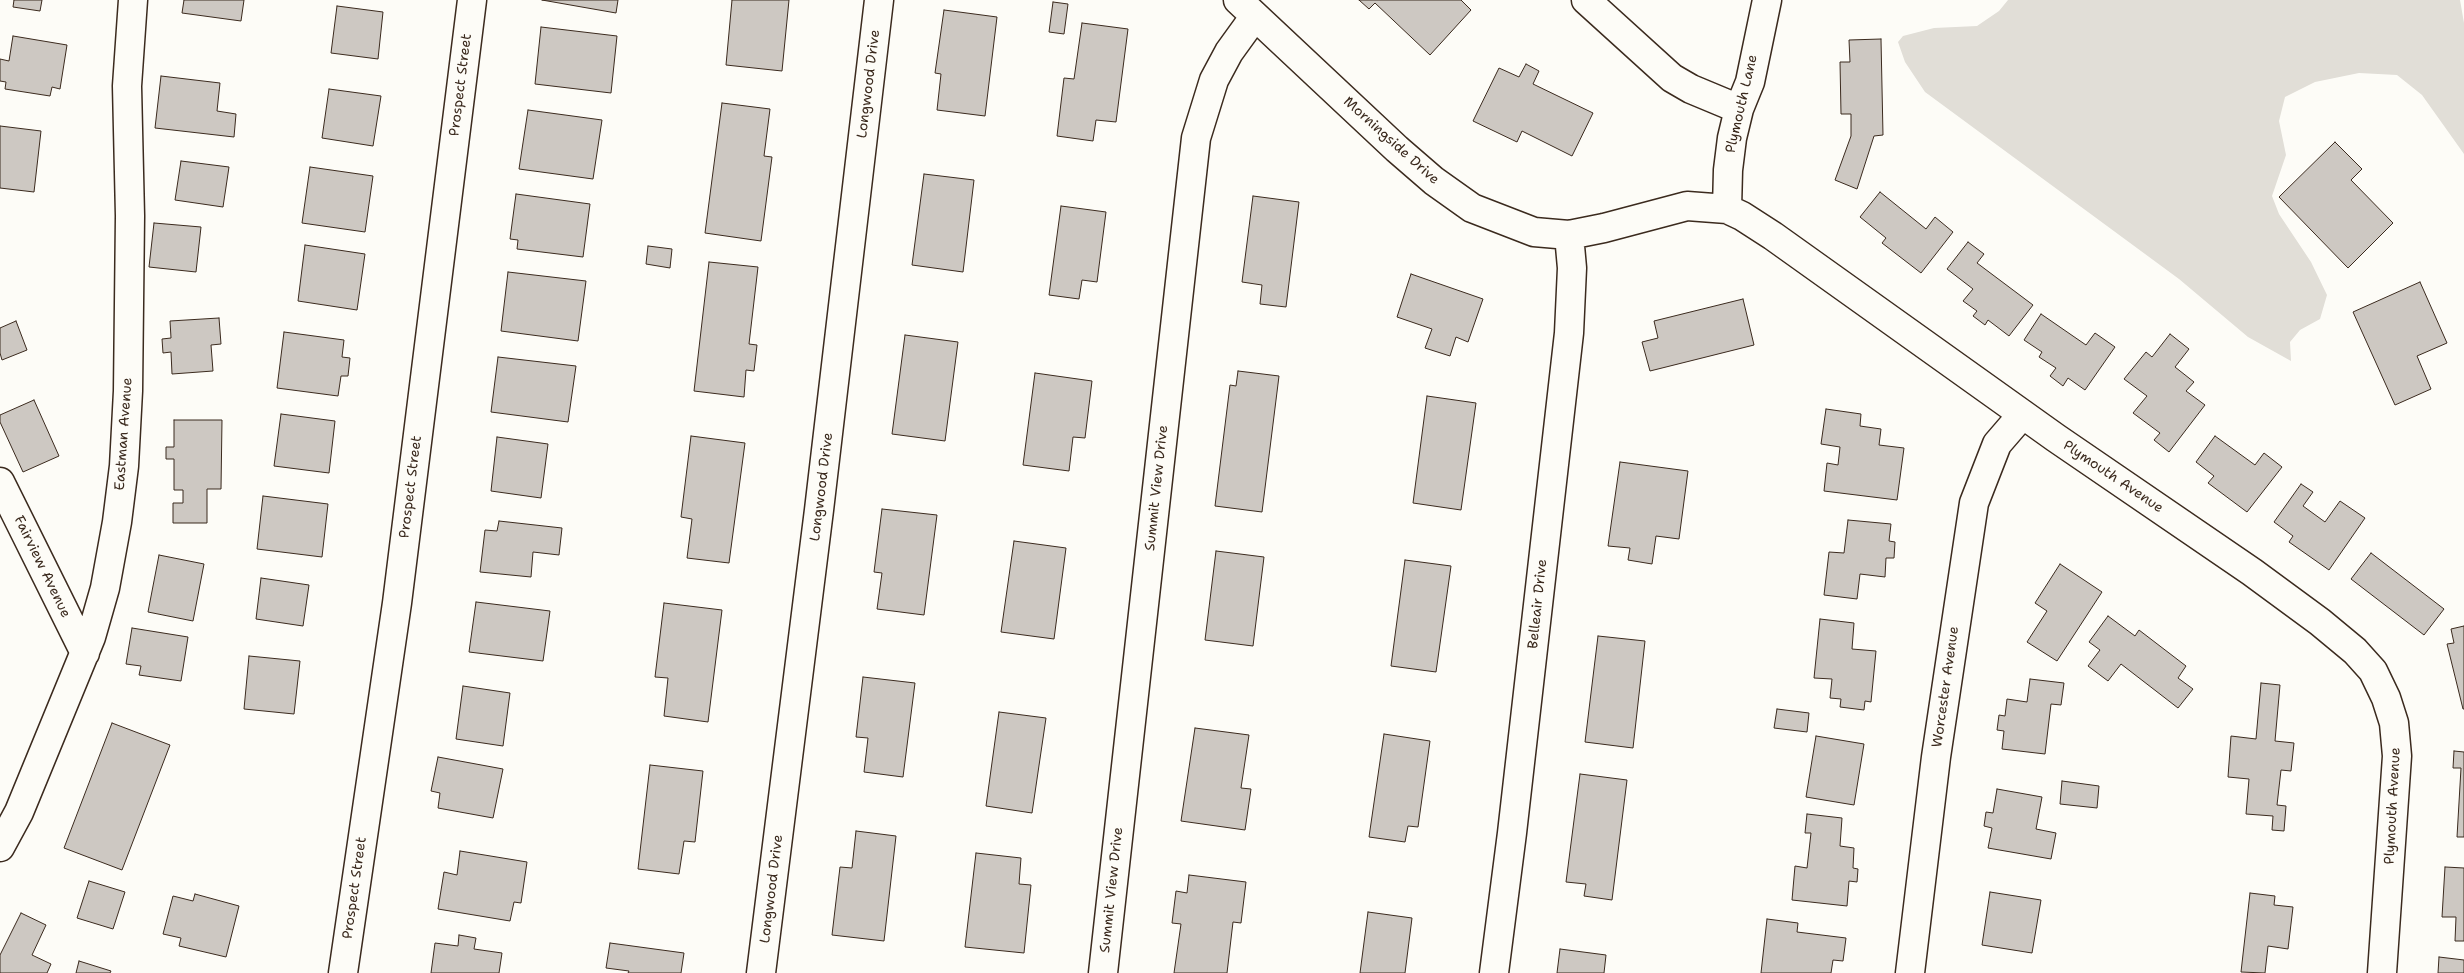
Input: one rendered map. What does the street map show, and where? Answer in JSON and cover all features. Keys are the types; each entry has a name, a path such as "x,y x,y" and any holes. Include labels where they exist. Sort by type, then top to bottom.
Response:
{"street":[{"name":"Eastman Avenue","path":"0,847 19,812 85,653 105,588 124,466 130,216 128,86 133,0"},
{"name":"Prospect Street","path":"343,973 397,603 472,0"},
{"name":"Longwood Drive","path":"761,973 820,500 879,0"},
{"path":"1586,0 1672,78 1691,89 1739,109"},
{"name":"Plymouth Lane","path":"1727,209 1728,170 1732,138 1739,109 1750,82 1767,0"},
{"name":"Morningside Drive","path":"1246,8 1434,181 1472,208 1534,232 1569,235"},
{"name":"Summit View Drive","path":"1103,973 1196,138 1214,80 1229,52 1246,8"},
{"name":"Plymouth Avenue","path":"1569,235 1604,228 1687,206 1727,209 1773,236 2022,414 2320,622 2355,651 2373,671 2386,698 2394,723 2397,756 2382,973"},
{"name":"Belleair Drive","path":"1494,973 1512,833 1569,333 1572,268 1569,235"},
{"name":"Worcester Avenue","path":"1910,973 1936,757 1974,503 1997,444 2022,414"},
{"name":"Fairview Avenue","path":"0,482 85,653"}],"shaded area":[{"path":"2008,0 2460,0 2464,23 2464,154 2422,95 2397,75 2359,73 2315,82 2285,97 2279,121 2286,155 2272,196 2279,214 2311,262 2327,295 2320,319 2300,330 2290,342 2291,361 2248,337 2179,279 1925,92 1905,62 1898,42 1903,36 1934,28 1977,26 1999,11"}],"building":[{"path":"14,0 42,0 40,11 13,7"},
{"path":"184,0 244,0 241,21 182,13"},
{"path":"542,0 618,0 616,13"},
{"path":"732,0 789,0 782,71 726,65"},
{"path":"1359,0 1461,0 1471,10 1430,55 1375,3 1369,9"},
{"path":"1053,2 1068,4 1064,34 1049,32"},
{"path":"337,6 383,12 378,59 331,53"},
{"path":"944,10 997,17 985,116 937,110 941,74 935,73"},
{"path":"1082,23 1128,29 1116,122 1096,120 1093,141 1057,136 1064,78 1074,79"},
{"path":"541,27 617,36 611,93 535,84"},
{"path":"13,36 67,45 60,89 52,87 50,96 5,89 6,82 0,81 0,59 9,61"},
{"path":"1881,39 1883,135 1874,136 1857,189 1835,180 1851,136 1851,114 1841,114 1840,62 1850,62 1849,40"},
{"path":"1526,64 1539,71 1533,84 1593,113 1572,156 1522,131 1517,142 1473,121 1499,68 1519,77"},
{"path":"161,76 220,83 217,111 236,114 234,137 155,128"},
{"path":"329,89 381,96 373,146 322,138"},
{"path":"722,103 770,109 764,156 772,157 761,241 705,233"},
{"path":"528,110 602,120 593,179 519,169"},
{"path":"0,126 41,131 34,192 0,188"},
{"path":"2335,142 2362,169 2351,180 2393,223 2348,268 2279,197"},
{"path":"181,161 229,167 223,207 175,200"},
{"path":"310,167 373,176 365,232 302,223"},
{"path":"924,174 974,180 963,272 912,265"},
{"path":"1880,192 1926,229 1935,217 1953,232 1921,273 1882,243 1886,238 1860,217"},
{"path":"516,194 590,204 583,257 517,249 518,240 510,239"},
{"path":"1253,196 1299,202 1286,307 1260,304 1262,285 1242,282"},
{"path":"1061,206 1106,212 1097,282 1082,280 1079,299 1049,295"},
{"path":"154,223 201,227 196,272 149,267"},
{"path":"1968,242 1984,254 1977,263 2033,305 2009,336 1988,320 1985,325 1973,316 1977,311 1963,301 1973,289 1947,269"},
{"path":"305,245 365,254 357,310 298,301"},
{"path":"648,246 672,249 670,268 646,264"},
{"path":"709,262 758,267 749,344 757,345 754,371 746,370 744,397 694,391"},
{"path":"508,272 586,281 578,341 501,331"},
{"path":"1411,274 1483,299 1468,342 1456,337 1450,356 1425,348 1432,329 1397,317"},
{"path":"2420,282 2447,343 2417,356 2431,389 2395,405 2353,312"},
{"path":"1743,299 1754,345 1650,371 1642,342 1658,338 1654,321"},
{"path":"2041,314 2086,345 2095,333 2115,347 2085,390 2068,378 2063,386 2050,376 2056,368 2039,357 2042,352 2024,340"},
{"path":"219,318 221,344 211,345 213,371 172,374 171,352 163,353 162,339 171,338 170,321"},
{"path":"16,321 27,350 2,360 0,353 0,328"},
{"path":"284,332 344,340 342,357 350,358 348,376 341,376 338,396 277,388"},
{"path":"2170,334 2189,349 2175,367 2194,382 2186,391 2205,405 2169,452 2154,440 2160,433 2133,413 2147,396 2124,379 2146,352 2152,357"},
{"path":"905,335 958,342 945,441 892,434"},
{"path":"498,357 576,366 568,422 491,412"},
{"path":"1238,371 1279,376 1262,512 1215,506 1230,385 1236,386"},
{"path":"1035,373 1092,381 1085,438 1073,437 1069,471 1023,465"},
{"path":"1427,396 1476,403 1461,510 1413,503"},
{"path":"34,400 59,456 23,472 0,422 0,415"},
{"path":"1826,409 1861,414 1860,426 1881,429 1879,445 1904,448 1897,500 1824,491 1827,463 1838,465 1840,447 1821,444"},
{"path":"281,414 335,421 329,473 274,466"},
{"path":"174,420 222,420 221,489 207,489 207,523 173,523 173,503 183,503 183,490 174,490 174,459 166,459 166,447 174,447"},
{"path":"691,436 745,443 729,563 687,558 692,519 681,517"},
{"path":"2215,436 2255,465 2264,453 2282,467 2247,512 2208,483 2214,476 2196,462"},
{"path":"497,437 548,444 541,498 491,491"},
{"path":"1620,462 1688,471 1679,539 1656,536 1652,564 1628,560 1630,548 1608,546"},
{"path":"2301,484 2313,492 2303,506 2325,522 2340,501 2365,518 2329,570 2289,542 2293,536 2274,522"},
{"path":"263,496 328,504 322,557 257,549"},
{"path":"882,509 937,515 924,615 877,609 882,573 874,572"},
{"path":"1848,520 1891,524 1889,541 1895,542 1894,558 1886,558 1885,577 1860,574 1857,599 1824,595 1829,552 1844,553"},
{"path":"499,521 562,528 559,555 533,552 531,577 480,572 485,530 497,531"},
{"path":"1014,541 1066,548 1054,639 1001,632"},
{"path":"1216,551 1264,557 1253,646 1205,640"},
{"path":"2371,553 2444,609 2424,635 2351,579"},
{"path":"159,555 204,564 193,621 148,612"},
{"path":"1405,560 1451,566 1436,672 1391,666"},
{"path":"2060,564 2102,592 2057,661 2027,642 2047,611 2035,603"},
{"path":"261,578 309,585 303,626 256,619"},
{"path":"476,602 550,611 543,661 469,652"},
{"path":"664,603 722,610 708,722 664,716 668,678 655,677"},
{"path":"2108,616 2135,636 2139,630 2186,666 2178,678 2193,689 2178,708 2121,664 2108,681 2088,666 2100,650 2089,642"},
{"path":"1820,619 1854,623 1852,649 1876,651 1871,702 1865,701 1864,710 1840,707 1841,699 1830,698 1832,679 1814,678"},
{"path":"2464,626 2463,709 2447,644 2454,643 2451,629"},
{"path":"132,628 188,637 181,681 139,675 141,666 126,664"},
{"path":"1598,636 1645,641 1633,748 1585,742"},
{"path":"249,656 300,661 294,714 244,709"},
{"path":"863,677 915,683 903,777 864,772 868,738 856,737"},
{"path":"2030,679 2064,683 2061,705 2051,704 2045,754 2002,749 2004,731 1997,730 1999,715 2005,716 2007,699 2027,702"},
{"path":"2261,683 2280,685 2275,741 2294,743 2291,771 2281,770 2277,805 2286,806 2284,831 2272,830 2273,816 2246,814 2249,779 2228,777 2231,736 2256,739"},
{"path":"463,686 510,693 503,746 456,739"},
{"path":"1777,709 1809,713 1807,732 1774,728"},
{"path":"999,712 1046,718 1032,813 986,806"},
{"path":"112,723 170,745 122,870 64,848"},
{"path":"1195,728 1249,735 1241,788 1251,789 1245,830 1181,821"},
{"path":"1384,734 1430,741 1418,827 1408,826 1405,842 1369,837"},
{"path":"1816,736 1864,744 1854,805 1806,797"},
{"path":"2454,751 2464,752 2464,837 2457,837 2461,768 2453,768"},
{"path":"438,757 503,769 493,818 438,808 440,793 431,791"},
{"path":"650,765 703,771 695,842 684,841 679,874 638,869"},
{"path":"1580,774 1627,780 1612,900 1584,896 1586,884 1566,882"},
{"path":"2062,781 2099,786 2097,808 2060,804"},
{"path":"1997,789 2042,797 2036,829 2056,833 2051,859 1988,848 1992,828 1984,826 1986,812 1993,813"},
{"path":"1807,814 1842,818 1840,846 1854,848 1853,868 1858,869 1857,882 1849,881 1847,906 1792,900 1795,866 1807,868 1811,833 1805,833"},
{"path":"856,831 896,836 884,941 832,935 840,867 852,868"},
{"path":"460,851 527,862 521,903 514,902 510,921 438,909 444,872 457,875"},
{"path":"976,853 1021,858 1019,884 1031,885 1024,953 965,947"},
{"path":"2445,867 2464,868 2464,941 2455,941 2456,917 2442,917"},
{"path":"1189,875 1246,882 1241,923 1233,922 1227,973 1174,973 1181,924 1172,923 1176,891 1187,893"},
{"path":"89,881 125,892 113,929 77,918"},
{"path":"1990,892 2041,900 2032,953 1982,945"},
{"path":"2250,893 2275,896 2274,905 2293,907 2288,949 2268,946 2265,973 2241,972"},
{"path":"195,894 239,906 226,957 179,946 181,938 163,934 173,896 193,901"},
{"path":"1368,912 1412,918 1405,973 1360,973"},
{"path":"21,913 46,925 32,955 51,964 47,973 0,973 0,955"},
{"path":"1767,919 1798,923 1797,932 1846,938 1843,961 1833,960 1831,973 1761,973"},
{"path":"459,935 476,938 474,949 502,953 499,973 431,973 435,943 458,946"},
{"path":"610,943 684,953 681,973 628,973 629,971 606,968"},
{"path":"1560,949 1606,955 1604,973 1557,973"},
{"path":"2439,957 2464,960 2464,973 2438,973"},
{"path":"79,961 111,971 110,973 76,973"}]}
